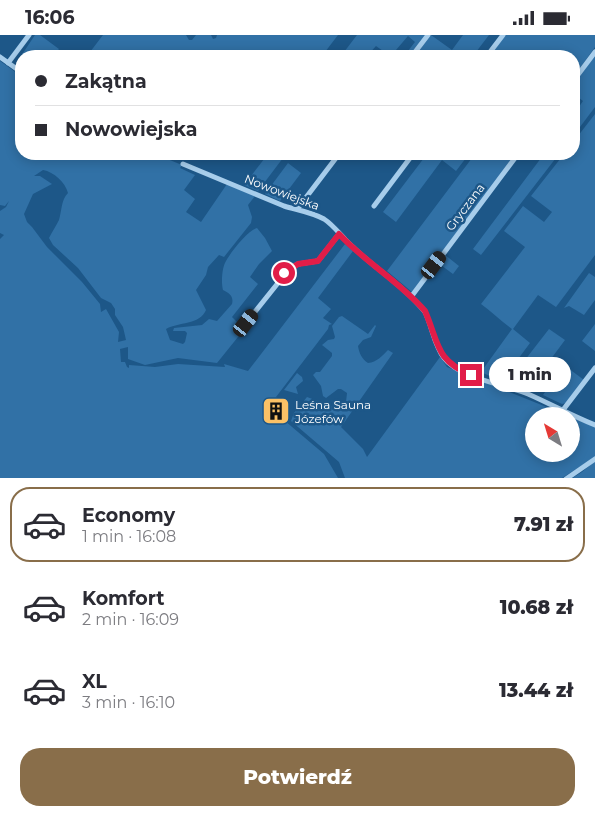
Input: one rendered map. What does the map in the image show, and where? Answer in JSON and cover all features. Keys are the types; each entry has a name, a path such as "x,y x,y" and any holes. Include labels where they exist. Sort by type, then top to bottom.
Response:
{"street":[{"path":"18,50 29,35"},
{"path":"417,50 428,35"},
{"path":"492,50 503,35"},
{"path":"580,71 595,52"},
{"path":"8,63 15,54"},
{"path":"0,57 15,68"},
{"path":"298,208 334,160"},
{"path":"374,206 408,160"},
{"name":"Gryczana","path":"411,297 514,160"},
{"name":"Nowowiejska","path":"184,164 284,206 298,208 322,218 354,249 425,311 438,346 449,363 458,369 527,394 556,407"},
{"path":"246,323 284,273 298,264 318,261 339,234"},
{"path":"565,407 595,368"},
{"name":"Nowowiejska","path":"580,418 595,425"},
{"path":"567,478 595,459"}],"shaded area":[{"path":"35,35 40,35 59,49 25,50"},
{"path":"103,35 186,35 189,40 192,40 196,35 211,35 213,39 217,35 338,35 327,50 92,50"},
{"path":"357,35 425,35 414,50 409,50 415,42 408,36 396,50 382,50 376,46 372,50 346,50"},
{"path":"431,35 452,50 420,50"},
{"path":"463,35 489,35 478,50 452,50"},
{"path":"504,35 595,35 595,47 580,68 580,50 493,50"},
{"path":"595,55 595,107 580,127 580,105 583,101 580,99 580,76"},
{"path":"0,61 15,72 15,160 170,160 182,165 180,168 195,175 184,190 195,199 186,212 201,222 227,184 255,196 248,205 252,217 251,223 224,257 219,255 208,267 206,275 196,290 206,310 203,315 194,321 166,329 170,340 183,344 187,333 185,331 173,331 174,328 202,325 209,319 217,321 232,304 230,295 222,287 225,263 244,238 257,228 272,251 259,264 250,277 258,284 232,317 237,322 234,326 236,330 242,332 217,363 178,358 145,365 128,359 128,347 120,349 121,362 125,362 129,368 129,365 155,367 178,364 225,367 224,364 248,371 345,244 353,251 318,298 331,309 323,318 332,324 329,325 328,329 276,397 281,401 285,421 324,454 338,478 0,478 0,239 4,235 0,233 0,211 6,207 9,201 5,206 0,205","holes":["43,170 55,175 62,181 68,193 63,202 59,220 49,238 53,245 78,268 101,298 111,303 115,309 115,315 123,327 126,340 118,342 119,332 106,309 101,312 100,304 82,282 47,247 27,222 24,214 33,194 52,184 40,176 34,176"]},
{"path":"595,114 595,255 556,307 538,295 513,329 530,343 504,378 498,380 481,372 512,329 481,304 525,247 504,231 523,206 544,222 552,212 531,196 559,160 580,160 580,133"},
{"path":"263,160 281,160 258,191 244,185"},
{"path":"422,160 442,160 396,222 383,212"},
{"path":"442,160 464,160 456,171"},
{"path":"470,160 511,160 412,292 387,271"},
{"path":"540,160 554,160 481,255 473,249"},
{"path":"288,163 301,173 280,201 265,194"},
{"path":"444,254 459,266 453,274 438,263"},
{"path":"589,273 595,277 595,300 584,315 569,306 564,308"},
{"path":"342,316 368,334 376,326 371,337 363,340 358,346 361,356 368,363 377,360 388,350 393,353 341,427 363,449 367,457 440,357 447,367 547,407 525,407 525,463 580,463 580,421 595,427 595,457 562,478 345,478 339,462 291,421 294,413 307,397 345,411 347,393 338,389 326,398 323,396 321,386 313,375 316,372 320,372 332,356 332,353 322,345 328,340 334,339 332,326"},
{"path":"595,324 595,351 582,341"},
{"path":"549,329 565,340 527,391 515,387 511,382 511,378"},
{"path":"564,365 584,380 566,403 562,404 543,395"},
{"path":"297,373 302,377 303,381 296,387 298,394 284,390"},
{"path":"595,461 595,478 573,478"}],"place":[{"name":"Leśna Sauna Józefów","path":"276,411"}],"route":[{"path":"284,273 298,264 318,261 339,234 354,249 397,283 425,311 444,357 449,363 471,375"}]}
